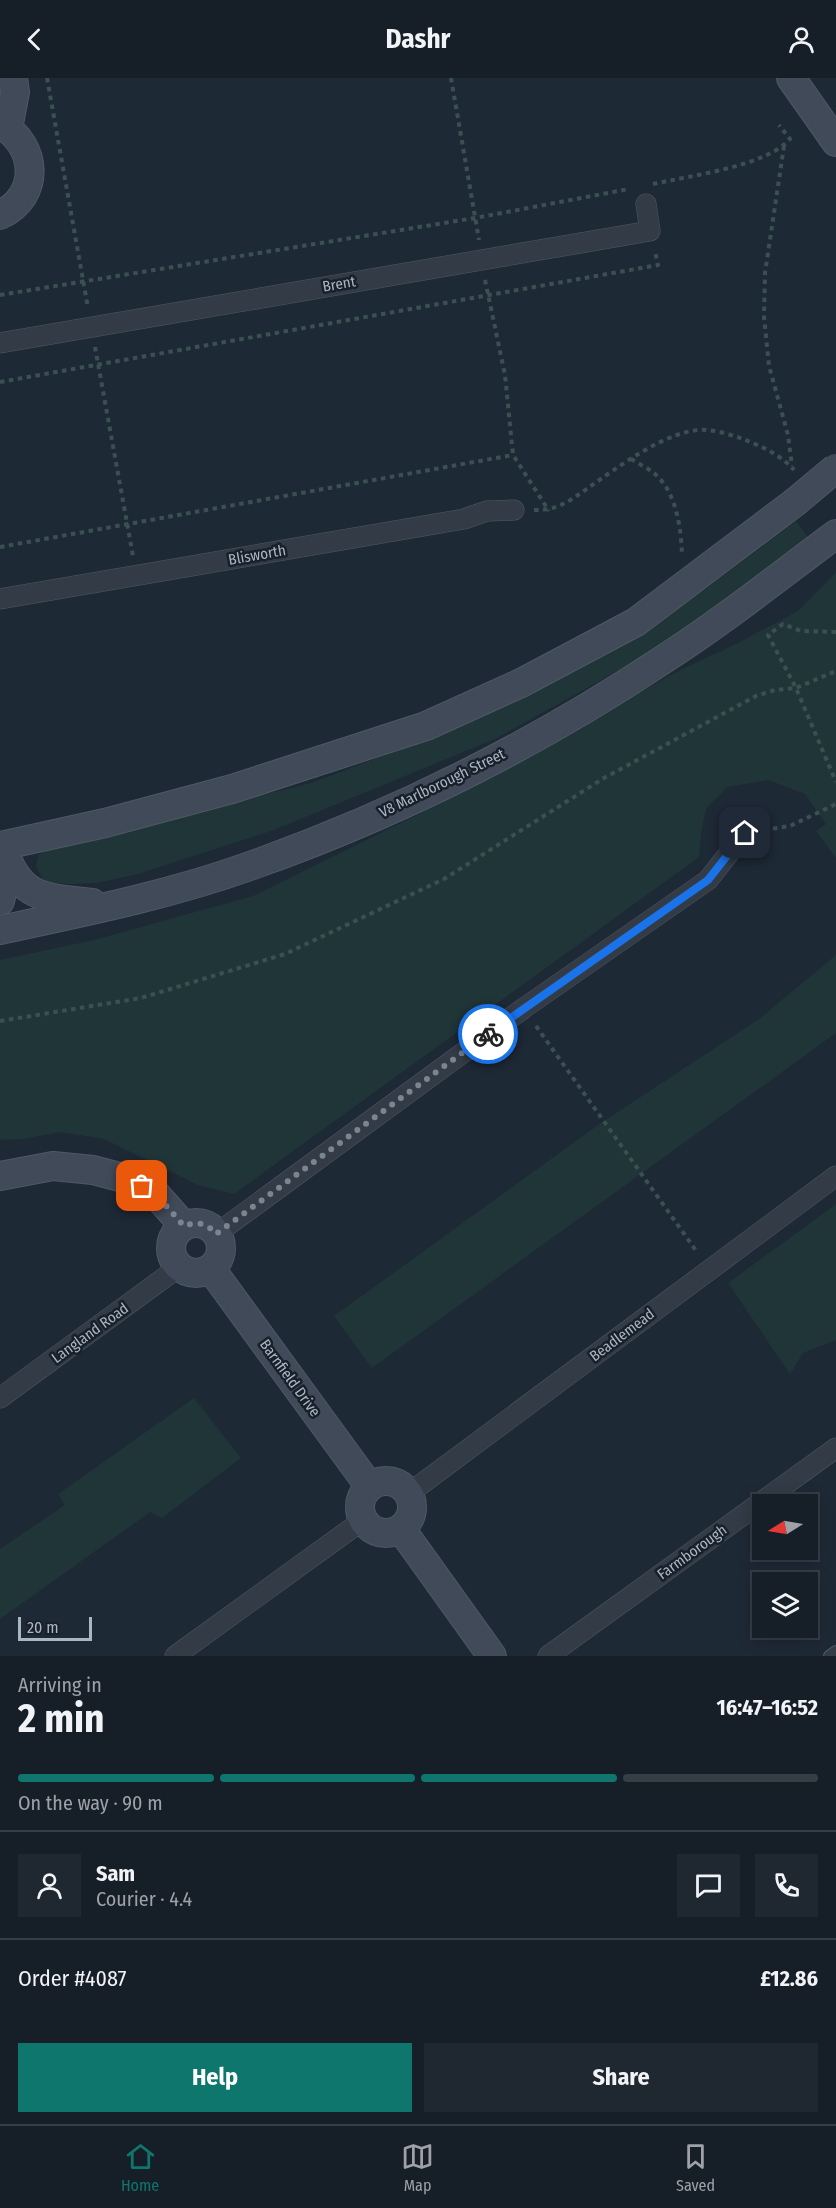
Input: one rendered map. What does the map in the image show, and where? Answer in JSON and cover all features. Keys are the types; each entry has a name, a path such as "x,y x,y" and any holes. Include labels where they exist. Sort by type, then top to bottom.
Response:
{"street":[{"path":"0,215 8,212 22,196 31,171 27,151 19,138 4,126 15,92 13,78"},
{"path":"791,78 836,142"},
{"path":"645,195 650,231"},
{"name":"Brent","path":"0,343 650,231"},
{"path":"1,843 105,823 232,789 426,726 521,682 636,622 796,483 836,468"},
{"name":"Blisworth","path":"0,599 464,519 487,511 514,510"},
{"name":"V8 Marlborough Street","path":"0,930 168,892 250,867 386,812 444,785 549,730 659,663 705,632 828,540"},
{"path":"216,1234 524,1008 708,880 745,833"},
{"path":"0,901 5,880 1,843"},
{"path":"1,843 10,869 20,883 44,896 112,906"},
{"path":"0,1176 53,1166 93,1170 131,1180 153,1191 184,1226"},
{"name":"Beadlemead","path":"408,1494 836,1176"},
{"path":"198,1223 212,1228 216,1234 221,1248 220,1256 210,1269 195,1273 179,1267 171,1253 171,1245 177,1231 184,1226 198,1223"},
{"name":"Langland Road","path":"0,1398 179,1267"},
{"name":"Barnfield Drive","path":"210,1269 370,1486"},
{"name":"Farmborough","path":"548,1656 836,1449"},
{"path":"386,1481 403,1487 408,1494 412,1509 406,1524 401,1529 393,1533 376,1532 363,1520 361,1498 370,1486 386,1481"},
{"path":"175,1656 363,1520"},
{"path":"401,1529 492,1656"}],"lane":[{"path":"829,1656 836,1651"}],"path":[{"path":"451,78 483,260 486,296 505,375 513,455 549,511"},
{"path":"0,295 475,218 645,195 752,161 784,146 790,139 779,125"},
{"path":"784,146 765,273 764,317 769,366 788,435 796,483"},
{"path":"0,382 658,266 650,231"},
{"path":"514,510 549,511 567,503 631,459 672,436 705,430 734,436 756,445 793,467"},
{"path":"0,547 513,455"},
{"path":"631,459 656,475 669,495 681,532 682,556"},
{"path":"836,632 801,631 783,624 768,635 796,688 836,782"},
{"path":"0,1021 141,998 285,954 444,879 604,778 756,696 775,690 796,688 836,671"},
{"path":"745,833 790,826 836,804"},
{"path":"524,1008 710,1269"}],"green space":[{"path":"796,521 808,537 674,640 495,739 274,830 138,874 97,883 67,884 44,882 36,866 39,854 49,849 311,783 436,736 645,627 704,590"},
{"path":"836,572 836,858 816,831 826,824 805,794 768,780 727,787 706,809 699,857 234,1194 198,1185 104,1139 61,1132 23,1139 0,1140 0,960 94,940 253,896 419,814 682,669 798,611"},
{"path":"836,955 836,1033 372,1368 334,1316 598,1125 759,1019"},
{"path":"836,1204 836,1340 803,1353 790,1374 728,1283"},
{"path":"194,1398 241,1458 162,1518 150,1512 0,1619 0,1549 65,1505 58,1494"}],"way so far":[{"path":"142,1186 153,1191 184,1226 198,1223 212,1228 216,1234 488,1034"}],"route":[{"path":"488,1034 708,880 745,833"}]}
